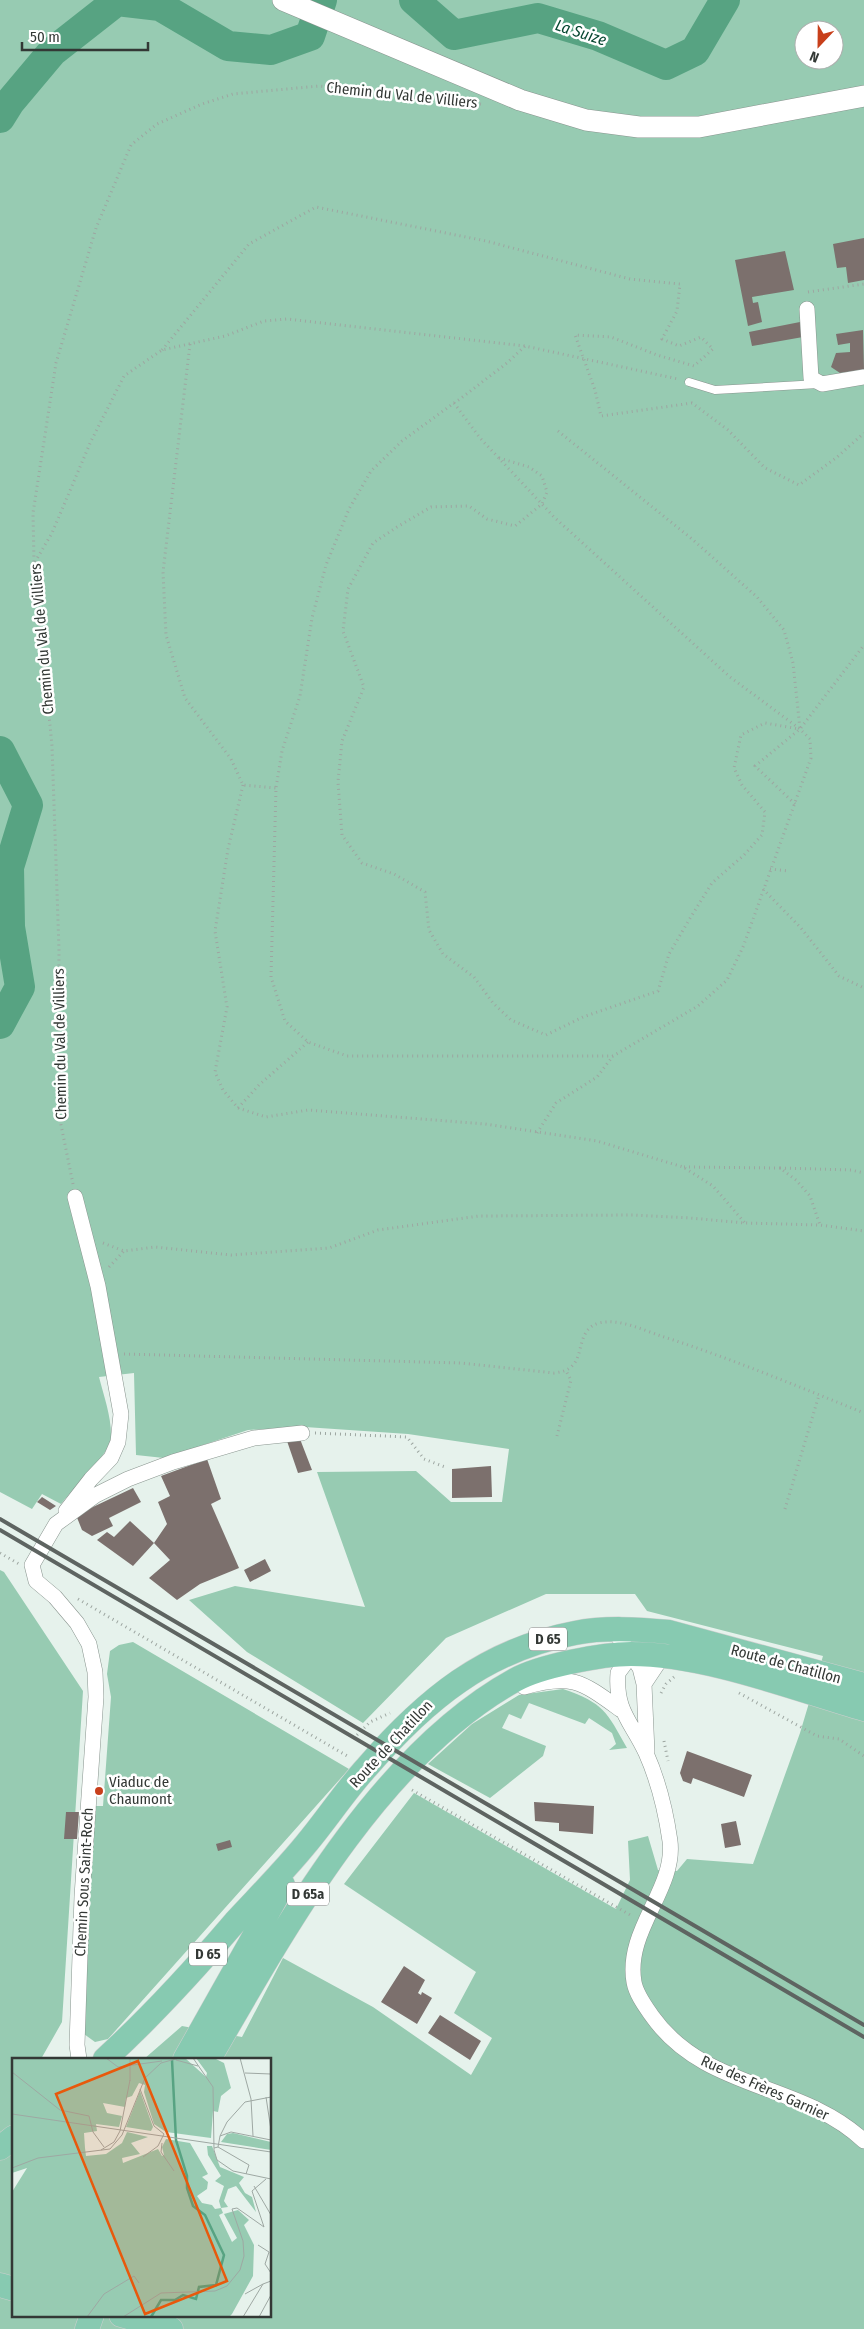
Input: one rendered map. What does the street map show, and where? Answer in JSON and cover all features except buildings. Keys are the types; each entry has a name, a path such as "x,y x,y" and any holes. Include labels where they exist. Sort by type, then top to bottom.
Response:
{"main road":[{"path":"283,0 520,100 586,120 639,128 699,127 864,96"},
{"name":"Route de Chatillon","path":"107,2058 183,1982 305,1844 366,1767 416,1714 437,1695 469,1673 497,1658 544,1640 576,1632 613,1629 669,1632 864,1685"},
{"name":"Route de Chatillon","path":"210,2058 276,1943 322,1873 370,1810 442,1731 482,1700 517,1679 585,1659 631,1654 669,1666 701,1662 864,1709"},
{"name":"D 65a","path":"186,2058 305,1844"},
{"path":"0,2148 12,2139"},
{"path":"125,2316 171,2329"}],"street":[{"path":"807,309 811,378 822,384 864,377"},
{"path":"56,1524 91,1479 111,1458 118,1442 121,1414 85,1229 75,1197"},
{"name":"Chemin Sous Saint-Roch","path":"79,2058 77,2045 82,1896 96,1697 95,1672 90,1644 77,1622 55,1597 36,1581 32,1565 56,1524 96,1495 173,1462 254,1438 302,1433"},
{"name":"Rue des Frères Garnier","path":"613,1629 640,1668 644,1684 647,1754"},
{"name":"Rue des Frères Garnier","path":"652,1631 631,1654 618,1673 621,1710 647,1754 665,1814 670,1844 667,1868 636,1943 633,1962 634,1984 645,2006 662,2029 678,2045 703,2063 747,2083 814,2108 838,2120 864,2140"},
{"path":"644,1684 669,1666"},
{"path":"482,1700 543,1682 570,1679 588,1686 621,1710"}],"lane":[{"path":"689,382 716,390 822,384"}],"path":[{"name":"Chemin du Val de Villiers","path":"75,1197 58,1110 59,950 52,746 34,562 33,513 56,363 96,228 131,145 157,124 202,104 233,94 319,86 392,92 475,105 484,104"},
{"path":"34,562 52,533 91,441 124,376 162,350 249,244 316,207 486,241 630,279 680,284 677,311 662,340 679,346 701,337 712,349 694,366 657,355 611,337 575,335 595,390 601,416 692,403 728,430 765,468 799,485 836,458 864,433"},
{"path":"807,309 801,293 864,284"},
{"path":"162,350 225,336 264,321 287,320 525,346 689,382"},
{"path":"190,344 163,572 166,634 185,698 230,759 244,785 228,849 215,931 227,1007 215,1072 224,1090 238,1108 266,1117 308,1110 485,1124 597,1141 683,1167 713,1186 745,1224"},
{"path":"525,346 507,364 402,442 371,471 349,509 326,565 312,618 300,696 282,751 276,788 271,977 285,1021 308,1042 347,1056 613,1056"},
{"path":"454,403 498,458 542,504 730,677 800,729 810,739 811,758 743,947 727,980 698,1006 613,1056 597,1077 556,1103 537,1133"},
{"path":"558,431 692,539 756,597 784,630 793,663 800,729"},
{"path":"498,458 529,467 542,476 547,492 542,504 515,526 487,519 469,506 431,507 373,543 348,588 343,631 364,686 342,741 338,782 342,835 362,863 394,874 425,892 429,930 443,954 474,977 493,1003 511,1020 546,1035 583,1017 658,991 669,954 712,884 744,855 762,835 765,812 742,785 734,768 741,735 766,723 800,729"},
{"path":"795,804 755,766 800,729 864,645"},
{"path":"244,785 276,788"},
{"path":"770,869 789,871"},
{"path":"763,889 801,928 839,976 864,988"},
{"path":"238,1108 259,1085 308,1042"},
{"path":"683,1167 851,1170 864,1173"},
{"path":"780,1168 796,1180 810,1196 820,1225"},
{"path":"124,1251 155,1247 232,1255 328,1248 378,1230 479,1216 690,1218 745,1224 820,1225 864,1231"},
{"path":"111,1356 136,1353 461,1362 554,1373 566,1371 574,1365 582,1338 589,1329 598,1323 611,1322 627,1325 712,1353 864,1413"},
{"path":"556,1436 570,1380 566,1371"},
{"path":"785,1509 819,1395"},
{"path":"302,1433 407,1437 424,1459 445,1467"},
{"path":"72,1595 366,1767"},
{"path":"659,1701 666,1684 669,1666"},
{"path":"737,1692 817,1736 839,1739 864,1756"},
{"path":"357,1734 370,1722 388,1713 394,1713"},
{"path":"663,1737 668,1764"},
{"path":"394,1782 412,1790 626,1912"}],"green space":[{"path":"0,0 864,0 864,2329 0,2329 0,1570 4,1572 83,1691 62,2022 42,2058 12,2058 12,2316 271,2316 271,2058 145,2058 182,2026 242,2037 283,1958 373,2007 471,2075 492,2038 454,2013 476,1972 344,1884 414,1793 616,1909 630,1880 628,1841 648,1836 658,1870 677,1871 687,1859 753,1864 800,1733 823,1656 647,1611 635,1594 546,1594 446,1638 363,1723 247,1652 189,1600 235,1586 365,1607 317,1472 416,1471 451,1502 502,1502 509,1449 408,1434 305,1427 248,1430 164,1458 136,1455 134,1373 99,1377 109,1415 111,1439 109,1445 61,1504 42,1494 32,1509 0,1492"},
{"path":"133,1642 349,1769 108,2039 95,2042 84,2034 94,1806 103,1806 111,1697 107,1674 110,1651 119,1645"},
{"path":"563,1689 587,1699 603,1710 627,1748 609,1750 616,1744 612,1733 589,1718 585,1724 529,1703 521,1719 509,1714 502,1728 546,1746 543,1756 490,1798 428,1764 472,1724 519,1695"}],"waterway":[{"name":"La Suize","path":"0,118 10,102 52,52 117,1 160,6 228,46 271,50 310,36 322,0"},
{"name":"La Suize","path":"414,0 454,35 538,18 598,36 666,65 695,51 725,0"},
{"name":"La Suize","path":"0,751 28,805 9,867 10,927 20,987 0,1024"}],"railway":[{"path":"0,1519 864,2025"},
{"path":"0,1530 864,2037"}],"place":[{"name":"Viaduc de Chaumont","path":"99,1791"}]}
